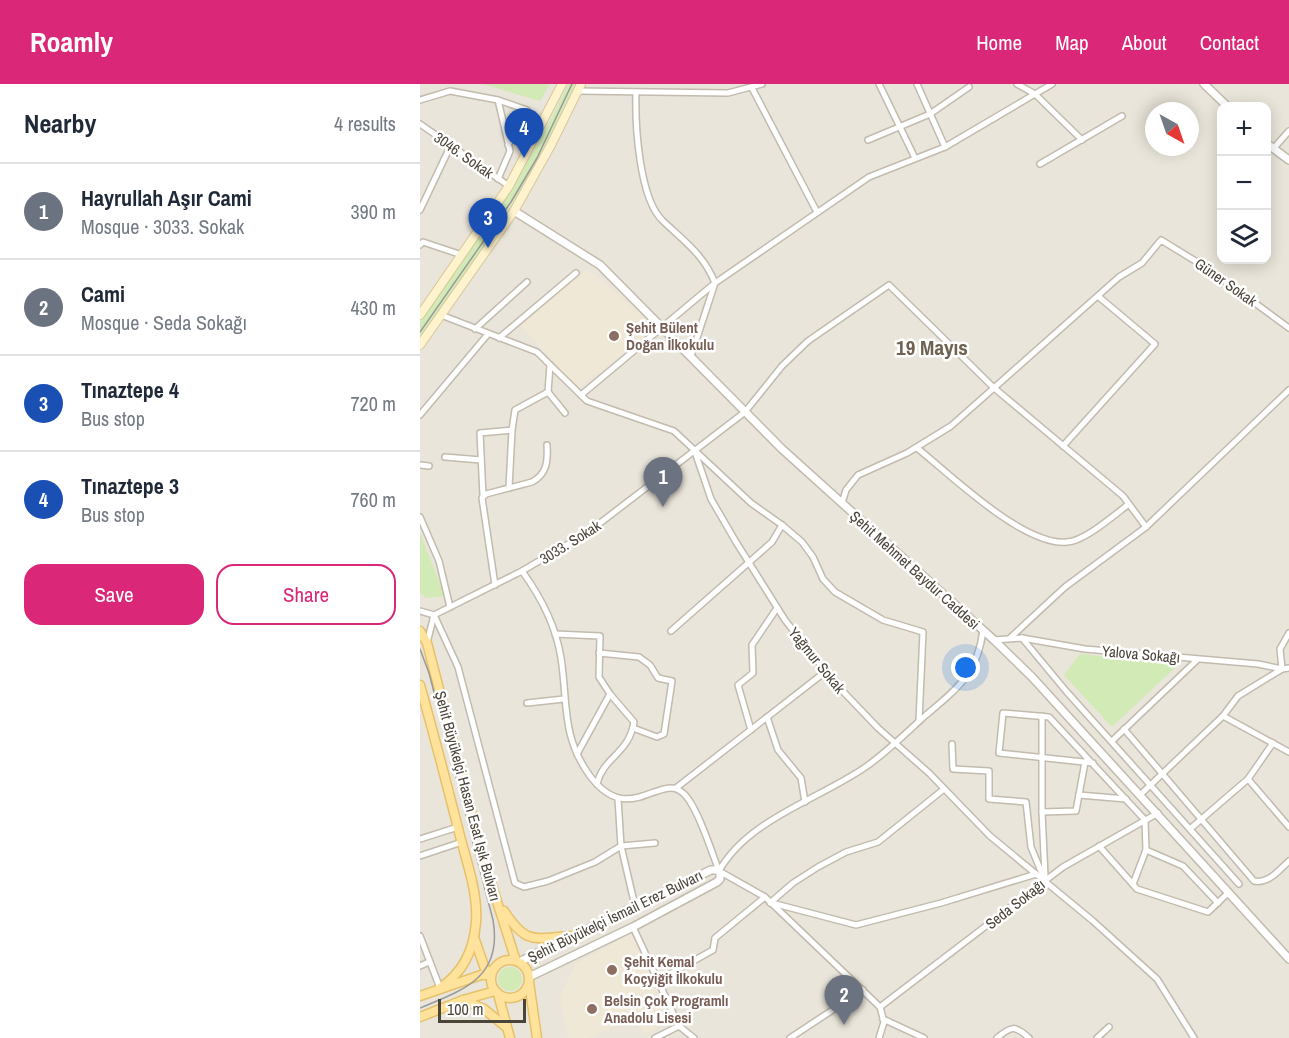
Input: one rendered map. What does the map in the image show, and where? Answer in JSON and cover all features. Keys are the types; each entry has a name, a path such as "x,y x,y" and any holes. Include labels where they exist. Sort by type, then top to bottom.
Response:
{"main road":[{"path":"420,315 508,186 562,84"},
{"path":"420,345 514,211 551,145 579,88"},
{"name":"Şehit Büyükelçi Hasan Esat Işık Bulvarı","path":"420,631 427,643 481,850 518,961"},
{"name":"Şehit Büyükelçi Hasan Esat Işık Bulvarı","path":"420,685 476,904 474,936"},
{"path":"496,898 516,928 524,935 534,938 572,936"},
{"path":"474,936 485,969 491,974"},
{"path":"440,988 453,979 462,968 471,950 474,936"},
{"path":"510,1038 496,993 491,985 491,974 500,962 510,960 518,961 527,970 537,1038"},
{"path":"420,996 481,975 491,974"},
{"path":"420,1017 463,1000 496,993 506,998 515,998 526,990 529,979"},
{"path":"463,1000 490,1012 506,1026"}],"street":[{"path":"690,84 690,93"},
{"path":"579,88 636,92 728,93 762,84"},
{"path":"879,84 915,158"},
{"path":"917,84 945,147"},
{"path":"1017,84 1035,94 1082,140"},
{"path":"580,395 715,284 869,177 945,147 1052,84"},
{"path":"1204,84 1223,102"},
{"path":"868,140 930,114 969,87"},
{"path":"752,88 817,212"},
{"path":"420,100 450,91 498,100 527,110 508,145"},
{"path":"636,92 638,137 649,201 662,221 700,255 715,284 691,356"},
{"path":"498,100 510,151 498,179"},
{"path":"1040,164 1122,116"},
{"name":"3046. Sokak","path":"420,124 508,186"},
{"path":"1289,131 1273,148 1289,160"},
{"path":"420,210 450,147"},
{"name":"Şehit Mehmet Baydur Caddesi","path":"514,211 600,265 782,450 994,640 1032,677 1158,813 1289,959"},
{"name":"Güner Sokak","path":"1099,297 1119,277 1142,263 1161,240 1210,270 1289,328"},
{"path":"420,245 423,242 462,255"},
{"path":"499,338 576,273"},
{"path":"475,329 526,282"},
{"name":"3033. Sokak","path":"434,615 522,572 587,533 745,412 782,366 799,349 889,285 993,387"},
{"path":"842,503 846,490 858,475 917,448 951,426 993,387 1099,297 1155,344 1063,446"},
{"name":"Yağmur Sokak","path":"441,315 537,352 587,401 674,431 695,452 711,499 748,562 777,608 825,672 893,743 929,773 990,836 1157,979 1194,1038"},
{"path":"420,415 488,334"},
{"path":"550,365 548,392 565,413"},
{"path":"993,387 1124,496 1146,527"},
{"path":"1011,638 1060,592 1146,527 1289,390"},
{"path":"509,488 515,410 548,392"},
{"path":"495,585 482,500 480,433 512,430"},
{"path":"483,496 532,483 541,476 547,464 547,445"},
{"path":"917,448 991,508 1024,531 1049,540 1067,542 1079,539 1129,504"},
{"path":"695,452 751,503 782,525 806,547 823,579 836,592 883,620 923,632 919,722"},
{"path":"446,457 481,460"},
{"path":"420,465 429,465"},
{"path":"420,517 439,561 450,607"},
{"path":"671,631 772,542 782,525"},
{"path":"522,572 542,601 555,634 561,658 568,731 577,754 597,784 605,792 618,799 635,799 669,787 676,788 687,797 704,831 715,870 765,897 880,1007 883,1019 879,1038"},
{"path":"751,730 738,685 753,673 752,645 777,608"},
{"path":"420,611 434,615 458,667 515,884 524,887 548,881 595,862 621,846 655,843"},
{"path":"427,643 434,615"},
{"path":"715,870 744,840 761,828 867,766 959,687 968,675 978,654 983,630"},
{"path":"1140,795 1223,716 1238,696 1282,669 1280,649 1289,633"},
{"path":"555,634 600,636 599,677 634,722 624,748 603,769 597,784"},
{"path":"1022,638 1239,884"},
{"name":"Yalova Sokağı","path":"994,640 1022,638 1085,649 1289,668"},
{"path":"599,653 639,657 650,665 658,678 672,681 664,734 657,736 633,728"},
{"path":"1112,741 1197,660"},
{"path":"676,788 825,672"},
{"path":"577,754 610,694"},
{"path":"527,703 564,699"},
{"path":"1093,763 999,753 1003,713 1049,717 1093,763 1145,820 1146,850 1133,884"},
{"path":"1042,716 1041,812 1045,881"},
{"path":"1223,716 1289,752"},
{"path":"767,717 778,750 801,778 805,802"},
{"path":"1124,729 1254,881 1261,882 1268,879 1289,861"},
{"path":"1190,829 1248,778 1273,743"},
{"path":"952,744 952,769 989,771 989,799 1026,802 1030,847 1045,881"},
{"path":"1041,812 1076,811 1085,762"},
{"path":"1248,778 1289,827"},
{"path":"770,903 793,883 818,867 846,852 878,842 944,789"},
{"path":"1078,795 1126,799"},
{"path":"618,799 621,846 635,906"},
{"name":"Seda Sokağı","path":"880,1007 1063,867 1158,813"},
{"path":"420,839 458,827"},
{"path":"420,855 462,842"},
{"path":"1099,846 1137,889 1208,912 1230,892"},
{"path":"1146,850 1183,866 1218,903"},
{"name":"Şehit Büyükelçi İsmail Erez Bulvarı","path":"518,961 715,870 720,877 717,882 633,927 529,979"},
{"path":"770,903 856,925 941,903 1036,874"},
{"path":"659,980 713,950 715,938 765,897"},
{"path":"633,927 679,1026 694,1038"},
{"path":"420,936 440,988"},
{"path":"420,966 429,962"},
{"path":"790,1038 863,990"},
{"path":"883,1019 924,1038"},
{"path":"655,1038 679,1026"},
{"path":"997,1038 1005,1030 1014,1028 1029,1038"},
{"path":"1097,1038 1109,1028"}],"shaded area":[{"path":"420,84 1289,84 1289,1038 420,1038"},
{"path":"586,269 656,328 578,389 520,325"},
{"path":"631,934 654,976 650,978 670,1020 644,1035 635,1017 589,1038 568,1038 560,997 575,964"}],"green space":[{"path":"483,84 550,84 540,101"},
{"path":"568,84 576,84 552,135 519,192 478,256 420,336 420,322 518,177"},
{"path":"420,533 445,596 426,598 420,593"},
{"path":"1080,654 1179,664 1112,727 1064,675"},
{"path":"510,967 519,970 522,979 519,988 510,991 501,988 498,979 501,970"}],"tram line":[{"path":"420,332 511,202 537,158 572,84"},
{"path":"420,649 429,673 493,920 494,940 492,956 486,969 476,979 465,988 420,1008"}],"place":[{"name":"Tınaztepe 3","path":"524,158"},
{"name":"Tınaztepe 4","path":"488,248"},
{"name":"Şehit Bülent Doğan İlkokulu","path":"614,336"},
{"name":"Hayrullah Aşır Cami","path":"663,507"},
{"name":"Şehit Kemal Koçyiğit İlkokulu","path":"612,970"},
{"name":"Belsin Çok Programlı Anadolu Lisesi","path":"592,1009"},
{"name":"Cami","path":"844,1025"}],"district":[{"name":"19 Mayıs","path":"932,347"}]}
